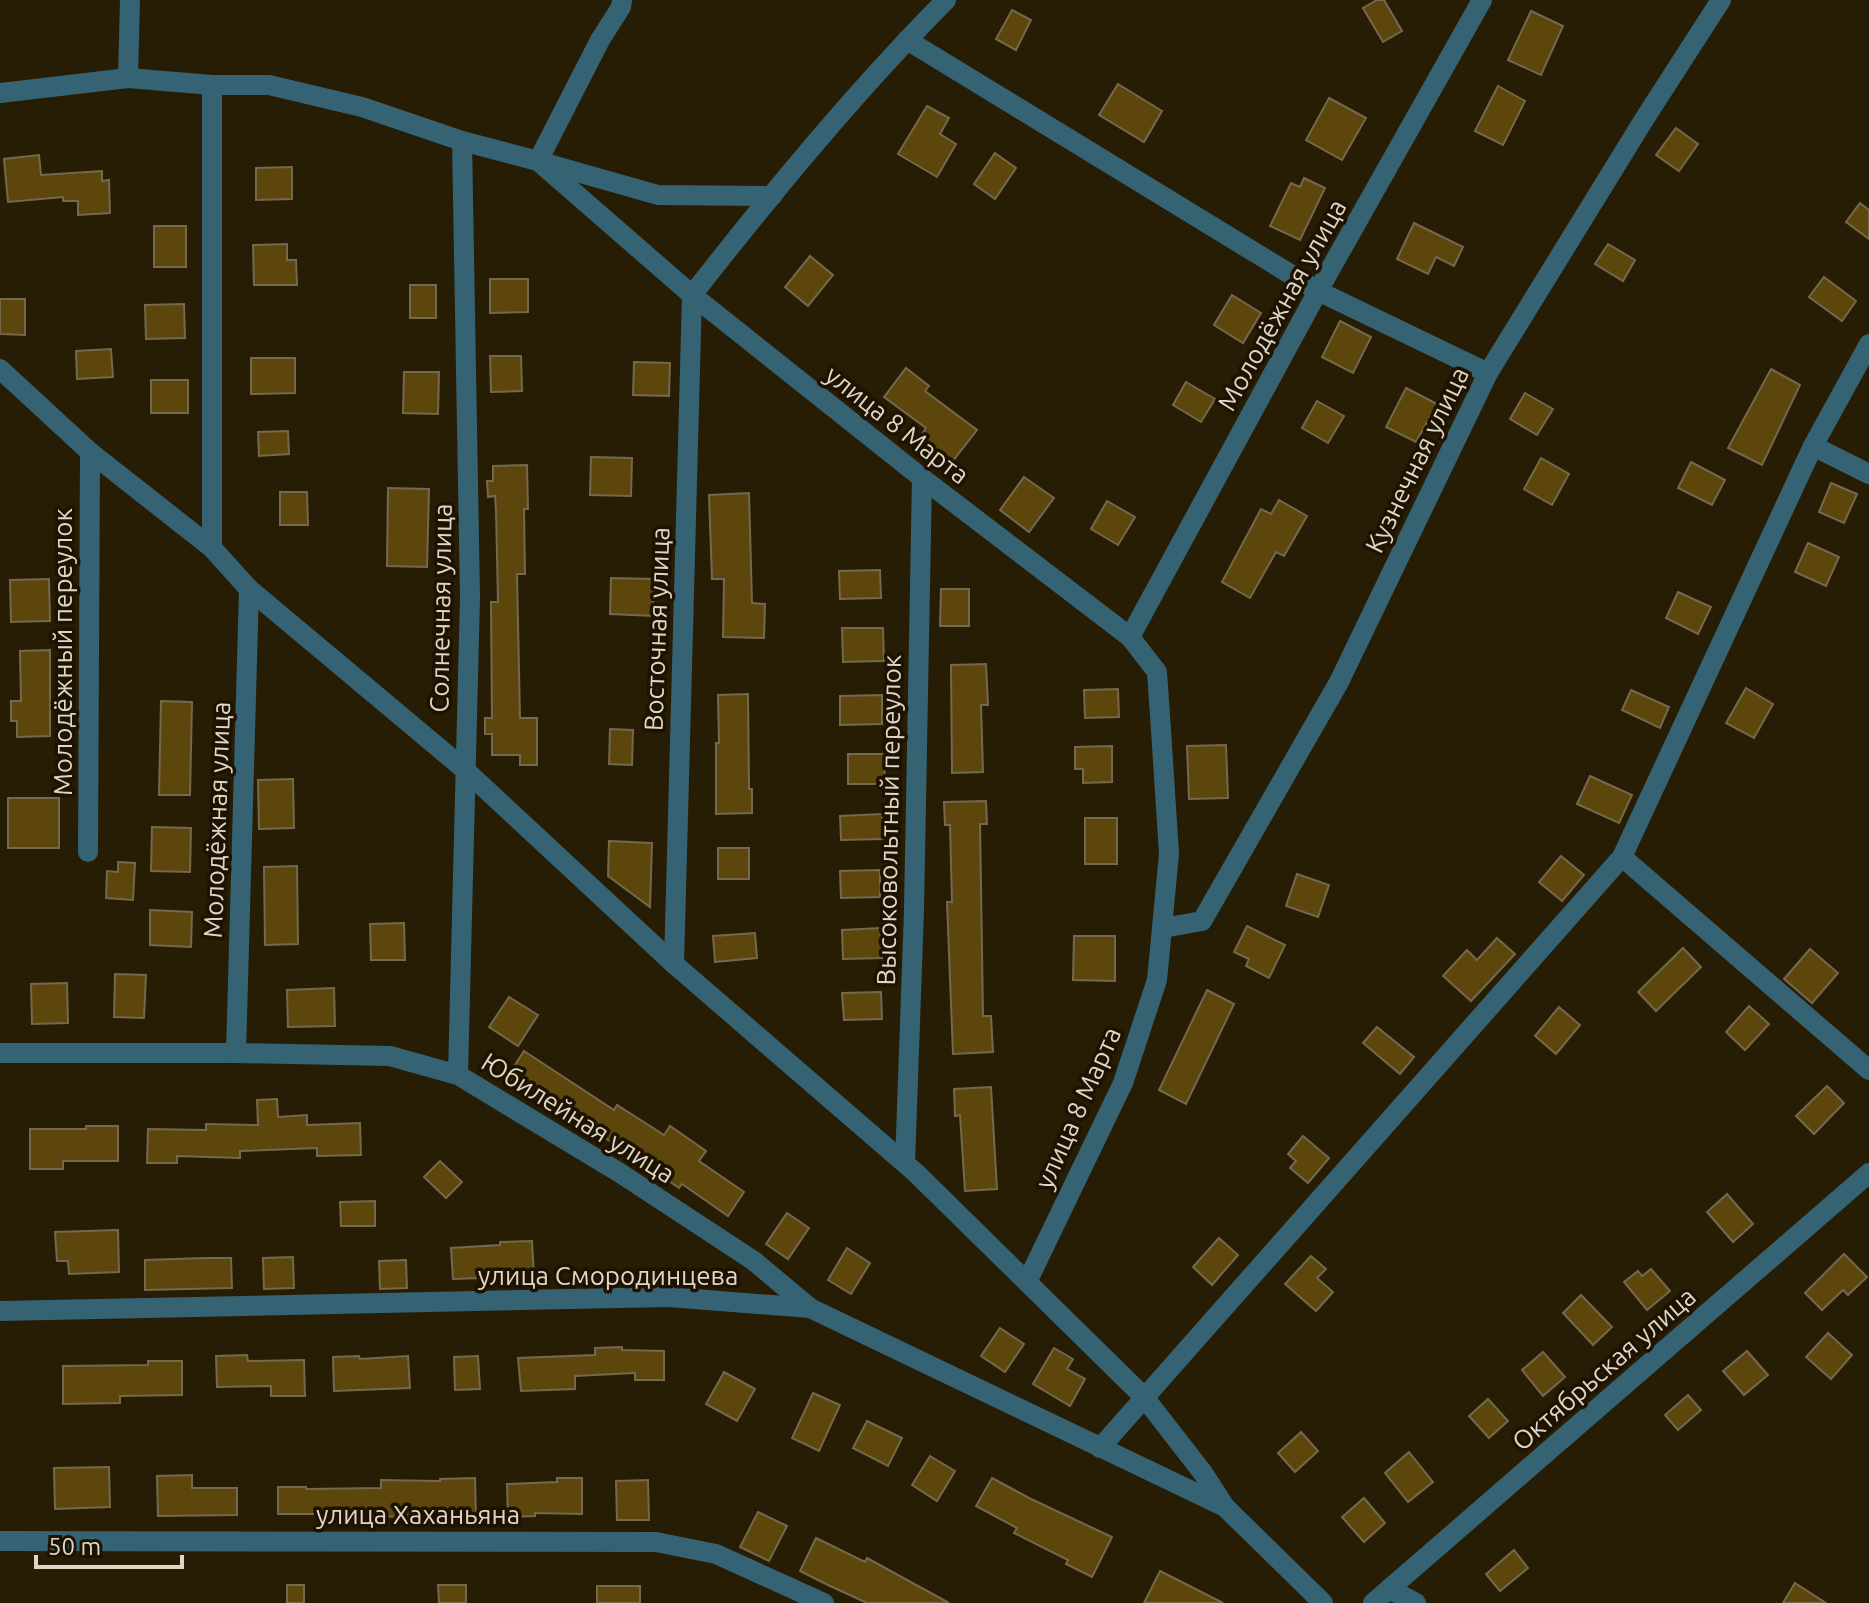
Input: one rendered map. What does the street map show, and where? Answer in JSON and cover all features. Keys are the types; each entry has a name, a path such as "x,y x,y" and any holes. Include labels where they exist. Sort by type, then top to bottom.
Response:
{"street":[{"path":"128,78 130,0"},
{"path":"622,0 538,161 658,195 772,196"},
{"path":"692,295 772,196 907,40 946,0"},
{"name":"Молодёжная улица","path":"1130,637 1318,291 1482,0"},
{"name":"Кузнечная улица","path":"1163,928 1202,921 1339,682 1488,373 1721,0"},
{"path":"907,40 1318,291 1488,373"},
{"name":"улица 8 Марта","path":"0,93 128,78 212,85 269,85 362,107 462,141 538,161 692,295 922,478 1130,637 1157,672 1169,854 1157,980 1123,1083 1027,1282"},
{"path":"212,85 212,548"},
{"name":"Солнечная улица","path":"458,1075 470,597 462,141"},
{"name":"Восточная улица","path":"674,964 692,295"},
{"path":"1100,1448 1622,857 1813,446 1869,344"},
{"path":"0,369 90,452 212,548 249,589 464,769 674,964 905,1163 1144,1397 1203,1473 1225,1507"},
{"path":"1813,446 1869,474"},
{"name":"Молодёжный переулок","path":"88,852 90,452"},
{"name":"Высоковольтный переулок","path":"905,1163 922,478"},
{"name":"Молодёжная улица","path":"236,1053 249,589"},
{"path":"1622,857 1869,1070"},
{"name":"Юбилейная улица","path":"0,1053 390,1056 458,1075 620,1173 754,1261 810,1308"},
{"name":"Октябрьская улица","path":"1373,1603 1869,1173"},
{"name":"улица Смородинцева","path":"0,1311 669,1297 810,1308 1225,1507 1323,1603"},
{"name":"улица Хаханьяна","path":"0,1541 656,1542 716,1554 824,1603"},
{"path":"1389,1589 1416,1603"}],"building":[{"path":"1377,0 1384,0 1402,31 1383,42 1363,8"},
{"path":"1012,10 1031,20 1016,50 996,39"},
{"path":"1531,11 1563,26 1541,75 1508,60"},
{"path":"1118,84 1162,111 1144,142 1099,115"},
{"path":"1498,86 1525,101 1503,145 1475,131"},
{"path":"1329,98 1366,118 1342,160 1306,140"},
{"path":"927,106 949,118 940,134 956,144 937,177 898,154"},
{"path":"1676,128 1698,144 1679,171 1656,155"},
{"path":"995,153 1016,168 995,199 974,184"},
{"path":"39,155 41,175 102,171 102,181 109,180 110,213 78,215 78,201 63,201 63,197 8,202 4,159"},
{"path":"292,167 292,199 256,200 256,168"},
{"path":"1304,178 1325,188 1300,240 1270,226 1291,183 1300,187"},
{"path":"1860,203 1869,210 1869,239 1846,222"},
{"path":"1414,223 1463,247 1454,266 1436,257 1428,274 1397,259"},
{"path":"154,226 186,226 186,267 154,267"},
{"path":"287,244 287,260 296,260 297,285 254,285 253,245"},
{"path":"1608,244 1635,260 1623,281 1595,264"},
{"path":"810,256 833,275 808,306 785,287"},
{"path":"1824,277 1856,301 1842,321 1809,297"},
{"path":"490,279 528,279 528,312 490,313"},
{"path":"410,285 436,285 436,318 410,318"},
{"path":"1232,295 1261,313 1243,343 1214,325"},
{"path":"0,299 25,299 25,335 0,334"},
{"path":"184,304 185,338 146,339 145,305"},
{"path":"1340,321 1371,337 1353,373 1322,357"},
{"path":"111,349 113,377 77,379 76,351"},
{"path":"490,356 521,356 522,391 491,392"},
{"path":"251,358 295,358 295,393 251,394"},
{"path":"634,362 670,363 669,396 633,395"},
{"path":"906,368 929,386 925,391 977,430 952,462 920,437 926,428 884,397"},
{"path":"1771,369 1800,385 1762,465 1728,448"},
{"path":"404,372 439,372 438,414 403,413"},
{"path":"151,380 188,380 188,413 151,413"},
{"path":"1186,382 1215,399 1201,422 1173,405"},
{"path":"1406,388 1437,404 1416,442 1386,427"},
{"path":"1525,393 1553,409 1537,435 1510,419"},
{"path":"1317,401 1344,416 1328,443 1302,428"},
{"path":"288,431 289,454 259,456 258,432"},
{"path":"591,457 632,458 631,496 590,495"},
{"path":"1541,458 1569,474 1552,505 1524,489"},
{"path":"1691,462 1725,480 1712,505 1678,488"},
{"path":"527,465 525,574 517,574 520,718 537,718 537,765 520,765 520,755 492,755 492,734 485,734 485,718 492,718 491,602 498,602 495,496 488,497 487,481 493,481 493,466"},
{"path":"1024,477 1054,498 1029,532 1000,510"},
{"path":"1831,483 1857,494 1844,523 1819,512"},
{"path":"388,488 429,489 427,567 387,566"},
{"path":"280,492 307,492 308,525 280,525"},
{"path":"749,493 752,603 765,604 764,638 723,637 724,579 712,579 709,495"},
{"path":"1279,500 1307,516 1284,556 1276,552 1250,598 1222,582 1261,509 1271,514"},
{"path":"1107,501 1135,517 1118,545 1091,529"},
{"path":"1808,543 1839,557 1826,586 1795,572"},
{"path":"880,570 881,598 840,599 839,571"},
{"path":"611,578 654,579 653,616 610,614"},
{"path":"49,579 50,621 11,622 10,580"},
{"path":"941,589 969,589 969,626 940,626"},
{"path":"1678,592 1711,607 1698,634 1666,618"},
{"path":"842,628 883,628 884,661 843,662"},
{"path":"50,650 50,736 17,737 17,721 11,721 11,701 21,701 20,651"},
{"path":"986,664 988,705 981,705 983,772 952,773 951,665"},
{"path":"1746,688 1773,704 1754,738 1726,723"},
{"path":"1118,689 1119,717 1085,718 1084,690"},
{"path":"1631,690 1669,707 1660,728 1622,710"},
{"path":"748,694 752,813 716,814 718,695"},
{"path":"882,695 882,724 840,725 840,696"},
{"path":"161,701 192,702 190,795 159,795"},
{"path":"610,729 633,730 632,765 609,764"},
{"path":"1226,745 1228,798 1189,799 1187,746"},
{"path":"1112,746 1112,782 1083,783 1083,769 1075,769 1075,747"},
{"path":"848,754 884,754 885,784 848,784"},
{"path":"1590,776 1632,795 1619,823 1577,804"},
{"path":"293,779 294,828 259,829 258,780"},
{"path":"8,798 59,798 59,848 8,848"},
{"path":"986,801 987,824 980,824 983,1016 991,1016 993,1052 953,1054 947,902 952,902 950,825 945,825 944,802"},
{"path":"882,814 883,839 841,840 840,816"},
{"path":"1085,818 1117,818 1117,864 1085,864"},
{"path":"152,827 191,828 190,872 151,871"},
{"path":"609,841 652,843 650,907 608,876"},
{"path":"718,848 749,848 749,879 718,879"},
{"path":"1561,856 1584,875 1562,901 1539,882"},
{"path":"118,862 135,863 133,900 106,898 107,871 118,872"},
{"path":"297,866 298,944 265,945 264,867"},
{"path":"880,870 880,897 841,898 840,871"},
{"path":"1297,874 1329,885 1318,917 1286,906"},
{"path":"150,910 192,912 191,947 150,945"},
{"path":"404,923 405,960 371,960 370,924"},
{"path":"1247,926 1285,945 1269,978 1246,966 1249,959 1234,952"},
{"path":"880,928 882,958 843,959 842,930"},
{"path":"755,933 757,958 715,962 713,936"},
{"path":"1074,936 1115,936 1115,981 1073,980"},
{"path":"1497,938 1515,954 1471,1001 1443,976 1467,950 1477,960"},
{"path":"1683,948 1701,967 1656,1011 1638,992"},
{"path":"1810,949 1838,973 1812,1003 1784,979"},
{"path":"115,974 146,975 144,1018 114,1017"},
{"path":"67,983 68,1023 32,1024 31,984"},
{"path":"334,988 335,1026 288,1027 287,990"},
{"path":"1207,990 1234,1004 1186,1104 1159,1090"},
{"path":"881,992 882,1019 844,1020 842,993"},
{"path":"509,997 538,1015 518,1046 489,1027"},
{"path":"1749,1006 1769,1024 1745,1050 1726,1032"},
{"path":"1559,1007 1580,1025 1556,1054 1535,1036"},
{"path":"1377,1027 1414,1057 1400,1074 1363,1043"},
{"path":"524,1051 614,1110 617,1105 664,1135 670,1126 706,1151 699,1161 744,1192 728,1216 682,1184 679,1188 537,1092 534,1097 506,1079"},
{"path":"1827,1086 1844,1103 1814,1134 1796,1116"},
{"path":"991,1087 997,1189 965,1191 960,1115 955,1116 954,1089"},
{"path":"277,1099 278,1117 307,1115 307,1125 360,1123 361,1155 317,1156 317,1148 240,1151 240,1158 177,1156 177,1163 147,1163 148,1129 206,1130 206,1124 258,1125 257,1100"},
{"path":"86,1126 118,1126 118,1161 63,1161 63,1169 30,1169 30,1129 86,1129"},
{"path":"1303,1136 1329,1158 1308,1183 1290,1168 1296,1161 1288,1154"},
{"path":"440,1161 462,1182 446,1198 424,1177"},
{"path":"1727,1194 1753,1224 1733,1242 1707,1212"},
{"path":"375,1201 375,1226 341,1226 340,1202"},
{"path":"787,1213 809,1228 788,1259 766,1244"},
{"path":"118,1230 119,1272 69,1274 68,1261 57,1261 55,1232"},
{"path":"1219,1238 1238,1255 1212,1285 1193,1267"},
{"path":"532,1241 534,1276 453,1279 451,1248"},
{"path":"847,1248 870,1263 851,1294 828,1280"},
{"path":"1844,1254 1867,1277 1848,1295 1843,1290 1822,1310 1805,1293"},
{"path":"1311,1256 1326,1269 1317,1278 1333,1292 1316,1311 1285,1284"},
{"path":"293,1257 294,1288 264,1289 263,1258"},
{"path":"231,1258 232,1288 145,1290 145,1260"},
{"path":"406,1260 407,1288 380,1289 379,1261"},
{"path":"1651,1269 1670,1291 1647,1310 1624,1282 1638,1271 1642,1276"},
{"path":"1581,1295 1612,1327 1593,1345 1563,1313"},
{"path":"1000,1328 1024,1344 1005,1372 981,1356"},
{"path":"1828,1333 1852,1355 1831,1379 1806,1357"},
{"path":"622,1347 622,1350 664,1351 664,1380 635,1380 635,1373 575,1376 575,1389 521,1391 518,1358 595,1355 595,1348"},
{"path":"1054,1348 1073,1359 1067,1369 1085,1379 1070,1406 1033,1384"},
{"path":"1747,1351 1768,1375 1744,1395 1723,1371"},
{"path":"1543,1352 1565,1377 1543,1396 1522,1370"},
{"path":"247,1355 248,1361 304,1360 305,1396 271,1396 271,1386 217,1387 216,1356"},
{"path":"359,1356 360,1359 408,1356 410,1388 334,1391 333,1357"},
{"path":"478,1356 480,1389 455,1390 454,1357"},
{"path":"148,1361 182,1361 182,1395 120,1396 120,1403 63,1404 63,1366 148,1365"},
{"path":"724,1372 755,1389 737,1421 706,1404"},
{"path":"813,1393 840,1405 819,1451 792,1438"},
{"path":"1688,1395 1701,1410 1678,1430 1665,1415"},
{"path":"1488,1399 1508,1421 1489,1438 1469,1416"},
{"path":"867,1421 902,1438 888,1466 853,1448"},
{"path":"1301,1432 1318,1451 1295,1472 1278,1453"},
{"path":"1409,1452 1433,1482 1408,1502 1385,1473"},
{"path":"930,1456 955,1471 937,1501 912,1485"},
{"path":"109,1467 110,1507 55,1509 54,1468"},
{"path":"192,1475 192,1488 237,1488 237,1515 158,1516 157,1476"},
{"path":"475,1478 476,1516 327,1517 327,1514 278,1514 278,1487 381,1488 381,1480"},
{"path":"557,1478 582,1478 582,1514 535,1513 535,1516 508,1517 507,1484 557,1482"},
{"path":"992,1478 1112,1537 1092,1577 1066,1564 1068,1560 1014,1533 1017,1528 976,1506"},
{"path":"648,1480 649,1520 617,1520 616,1481"},
{"path":"1364,1498 1385,1523 1364,1542 1342,1517"},
{"path":"758,1512 787,1526 769,1561 740,1547"},
{"path":"816,1538 865,1562 867,1558 949,1603 867,1603 828,1585 800,1571"},
{"path":"1514,1550 1528,1568 1500,1591 1486,1574"},
{"path":"1160,1571 1223,1603 1144,1603"},
{"path":"1795,1583 1826,1603 1783,1603"},
{"path":"287,1585 304,1585 304,1603 287,1603"},
{"path":"438,1585 466,1585 466,1603 439,1603"},
{"path":"597,1586 640,1586 640,1603 597,1603"}]}
